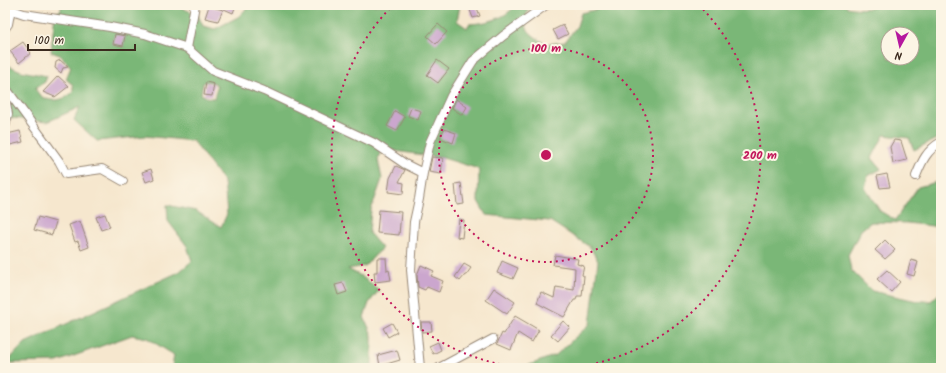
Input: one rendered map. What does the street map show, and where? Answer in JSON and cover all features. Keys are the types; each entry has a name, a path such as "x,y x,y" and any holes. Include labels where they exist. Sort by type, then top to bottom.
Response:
{"street":[{"path":"187,48 195,5"},
{"path":"420,368 411,270 414,222 430,142 451,96 473,61 502,36 546,5"},
{"path":"6,26 11,8 24,14 145,34 187,48 213,71 264,91 374,143 405,164 423,173"},
{"path":"5,87 59,161 66,174 102,169 124,181"},
{"path":"5,98 8,114 5,127"},
{"path":"916,176 923,158 934,146 941,142"},
{"path":"439,368 493,340"}],"green space":[{"path":"61,5 175,5 198,15 203,26 215,29 238,17 250,5 460,5 457,21 467,28 469,24 482,23 501,17 512,10 516,5 530,5 526,19 527,29 546,44 565,42 577,26 581,13 616,5 845,5 847,7 863,9 878,5 941,5 941,138 938,138 914,150 909,138 884,135 872,158 881,169 868,176 865,188 880,211 895,220 918,187 941,181 941,227 907,223 871,222 861,230 848,255 851,270 872,291 917,301 931,301 941,292 941,368 527,368 527,366 556,355 590,324 598,261 590,247 550,221 486,215 478,201 479,169 443,158 382,149 378,160 382,179 371,210 369,233 382,248 365,266 348,269 361,276 379,290 369,303 364,317 372,335 372,368 172,368 174,355 147,338 132,335 57,362 6,363 25,343 179,272 192,261 187,246 168,221 167,205 196,211 221,227 227,214 224,182 193,141 145,136 97,141 74,120 80,107 47,122 5,117 5,64 21,71 47,76 45,82 35,88 42,97 58,100 73,92 73,85 66,79 71,67 60,55 51,52 55,13 61,10","holes":["207,81 215,83 217,87 214,98 208,98 201,94 203,83"]}],"building":[{"path":"215,5 236,5 233,13"},
{"path":"468,5 476,5 480,16 473,18"},
{"path":"209,6 223,10 218,21 205,18"},
{"path":"438,24 447,32 436,44 427,36"},
{"path":"563,25 568,34 558,39 553,30"},
{"path":"115,34 125,36 123,46 113,44"},
{"path":"23,42 31,53 19,63 10,51"},
{"path":"60,60 68,67 63,68 61,73 55,68 56,62"},
{"path":"437,60 449,69 438,83 427,75"},
{"path":"58,76 69,86 55,97 43,92"},
{"path":"206,82 214,84 212,96 204,95"},
{"path":"456,99 467,107 462,115 452,108"},
{"path":"411,108 421,111 418,120 408,116"},
{"path":"395,111 405,117 397,131 387,126"},
{"path":"444,129 456,133 453,143 440,138"},
{"path":"20,131 23,142 10,145 7,134"},
{"path":"894,140 901,141 907,160 893,163 890,147"},
{"path":"432,157 443,158 441,174 429,172"},
{"path":"396,166 405,170 399,182 404,183 403,194 388,192 390,178"},
{"path":"151,169 154,179 146,182 142,172"},
{"path":"887,174 890,187 880,188 877,176"},
{"path":"461,183 464,204 457,205 455,184"},
{"path":"379,210 401,212 399,235 377,233"},
{"path":"105,214 110,227 101,230 96,217"},
{"path":"38,217 56,222 52,235 34,230"},
{"path":"459,219 464,220 462,238 457,237"},
{"path":"80,221 89,247 81,250 78,241 75,242 69,225"},
{"path":"885,240 895,250 885,259 875,250"},
{"path":"555,255 578,259 577,264 584,266 582,275 584,276 582,296 577,296 576,300 574,300 564,317 537,303 541,292 554,298 556,287 574,290 575,268 553,265"},
{"path":"377,258 386,258 387,271 389,270 391,280 375,282 374,272 377,272"},
{"path":"911,260 918,262 914,276 907,274"},
{"path":"502,261 518,268 513,279 497,273"},
{"path":"464,264 471,268 460,281 455,277"},
{"path":"421,265 434,271 431,276 443,281 439,292 427,287 425,290 418,287 417,275"},
{"path":"887,270 900,282 891,292 877,279"},
{"path":"343,283 347,292 338,295 335,285"},
{"path":"494,288 515,302 507,314 486,300"},
{"path":"515,316 539,330 532,342 518,333 511,350 497,344 502,333 504,334"},
{"path":"563,321 570,327 558,341 551,335"},
{"path":"421,322 431,322 432,331 422,332"},
{"path":"392,323 397,332 388,337 383,328"},
{"path":"438,342 441,350 433,354 429,346"},
{"path":"397,350 400,360 380,366 378,355"}]}
